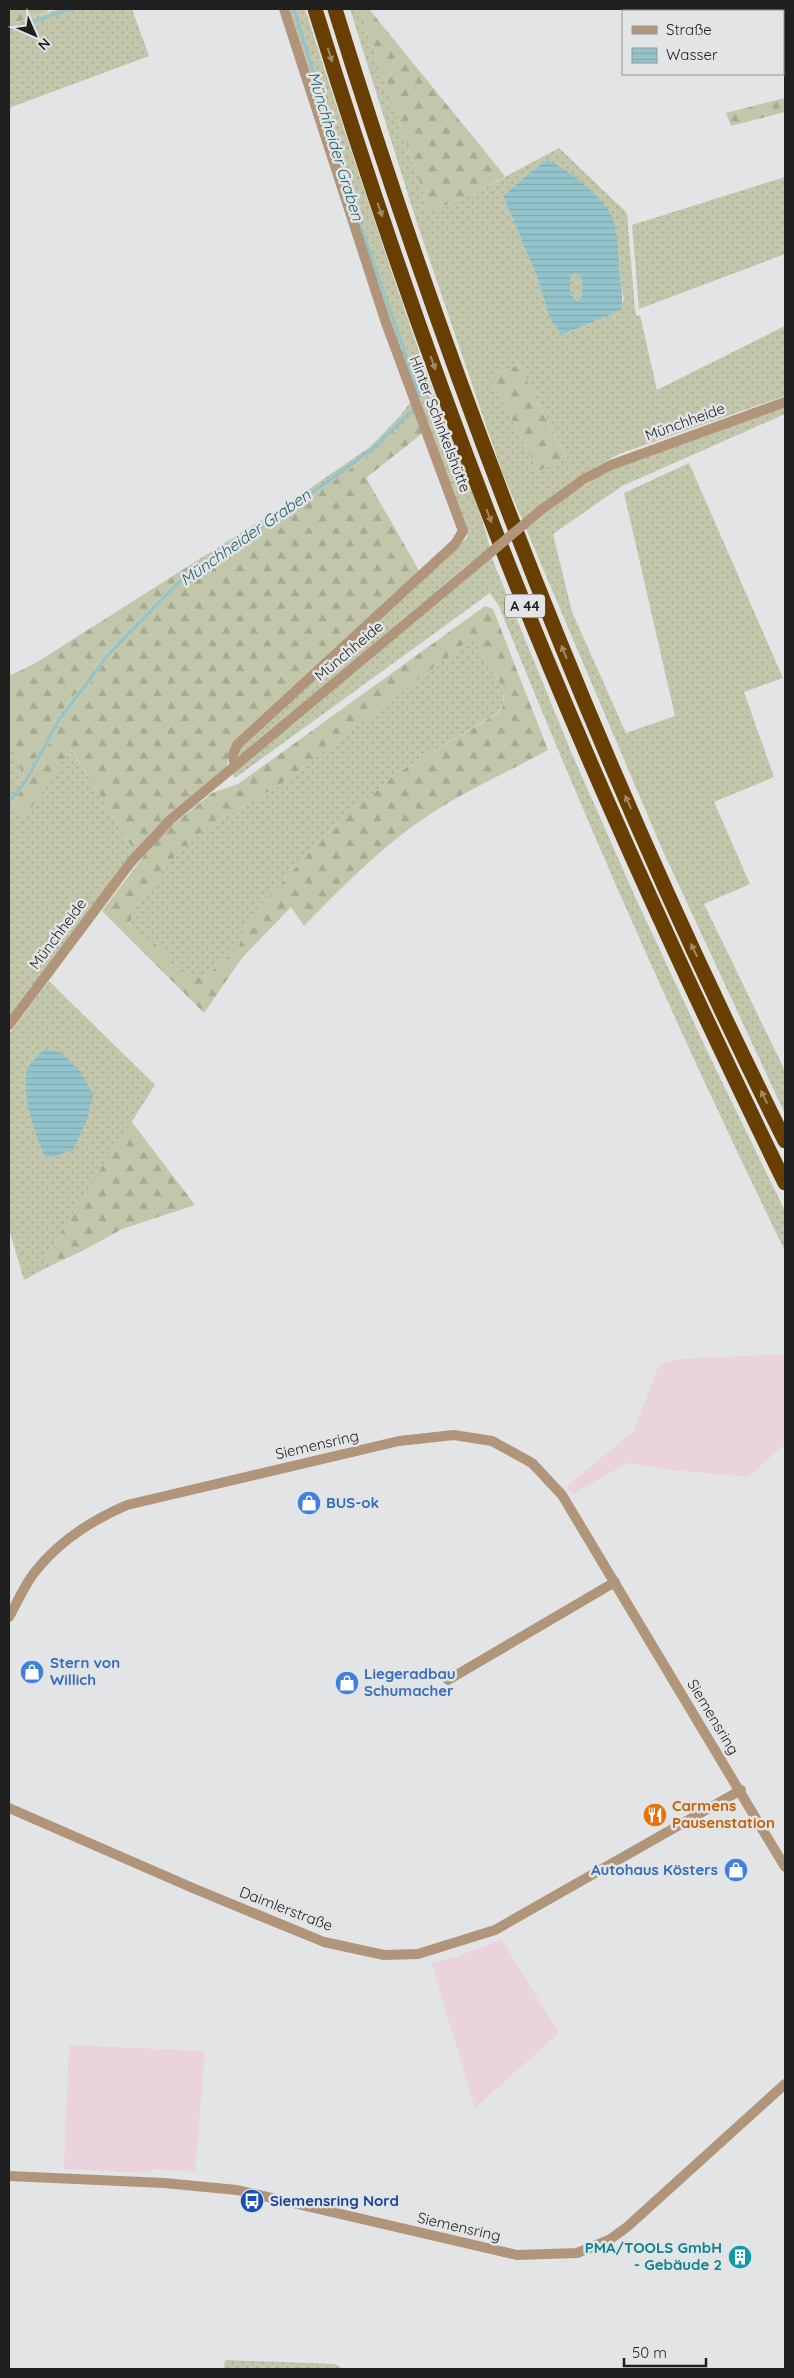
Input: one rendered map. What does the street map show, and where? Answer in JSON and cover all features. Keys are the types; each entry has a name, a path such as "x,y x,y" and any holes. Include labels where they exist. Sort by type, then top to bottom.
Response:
{"highway":[{"name":"A 44","path":"315,9 400,272 491,522 573,723 652,905 785,1184"},
{"name":"A 44","path":"335,9 414,254 521,545 597,731 657,868 785,1141"}],"street":[{"name":"Hinter Schinkelshütte","path":"235,766 233,755 237,745 456,544 463,531 386,323 284,9"},
{"name":"Münchheide","path":"9,1024 131,862 170,820 541,510 584,479 611,465 785,402"},
{"name":"Siemensring","path":"9,1617 34,1574 61,1546 88,1525 108,1513 127,1505 399,1441 454,1434 492,1441 532,1463 562,1495 741,1790 785,1867"},
{"path":"448,1680 615,1582"},
{"name":"Daimlerstraße","path":"9,1808 212,1896 324,1942 384,1955 418,1954 495,1930 741,1790"},
{"name":"Siemensring","path":"9,2176 164,2183 238,2190 517,2255 577,2254 609,2240 627,2227 785,2084"}],"shaded area":[{"path":"785,1354 785,1444 748,1477 671,1470 627,1463 573,1494 567,1486 634,1431 658,1367 663,1363 682,1359"},
{"path":"501,1939 559,2033 475,2108 431,1962 457,1957"},
{"path":"69,2045 205,2051 195,2172 154,2169 149,2173 64,2169"}],"green space":[{"path":"9,9 46,9 48,12 9,25"},
{"path":"59,9 132,9 149,56 9,108 9,25"},
{"path":"289,9 305,9 364,191 426,372 480,512 493,561 572,754 637,901 785,1211 785,1251 709,1092 636,932 566,770 499,606 490,593 235,778 232,774 475,572 471,562 239,757 237,749 468,537 397,346"},
{"path":"350,9 361,9 424,195 428,212 469,196 559,148 627,213 635,310 637,316 640,315 657,390 785,326 785,396 619,454 583,474 542,503 546,513 572,493 600,476 629,462 660,449 785,406 785,414 622,486 553,534 572,612 626,733 675,716 624,493 689,463 783,678 744,692 774,777 714,802 750,884 704,904 785,1071 785,1114 662,849 502,472 416,220","holes":["547,160 620,279 624,299 620,310 563,335 550,319 536,274 503,196","519,365 567,458 538,471 490,376"]},
{"path":"361,9 369,9 505,176 469,196 428,212 424,195"},
{"path":"785,98 785,112 731,126 726,113"},
{"path":"785,177 785,254 639,309 632,225"},
{"path":"575,273 580,278 582,284 581,298 577,301 571,294 570,288 570,278"},
{"path":"519,365 567,459 538,471 490,376"},
{"path":"412,400 418,415 390,435 374,452 181,582 109,657 61,722 29,781 11,803 25,816 70,748 135,852 9,1017 9,734 24,778 57,718 106,653 178,579 370,447 401,415"},
{"path":"418,415 424,432 366,478 420,572 237,740 231,747 227,767 153,830 135,852 71,749 25,817 11,803 29,781 61,722 109,657 181,582 335,480 374,452 390,435"},
{"path":"318,484 178,579 106,653 57,718 24,779 9,734 9,676 34,664"},
{"path":"485,606 493,609 548,750 465,793 419,821 367,864 304,926 291,907 242,958 204,1013 102,911 159,836 212,793 238,784","holes":["467,642 478,642 484,658 504,692 504,699 498,713 391,777 370,797 347,812 248,919 239,946 233,953 206,976 201,977 173,966 164,951 130,925 133,911 167,864 210,825 277,787"]},
{"path":"467,642 478,642 484,658 501,686 504,699 497,713 391,777 370,797 347,812 248,919 239,946 233,953 206,976 201,977 173,966 164,951 130,926 133,911 167,864 210,825 277,787"},
{"path":"49,981 155,1085 48,1253 46,1268 24,1280 9,1229 9,1034"},
{"path":"131,1121 195,1205 122,1229 46,1268 48,1253"},
{"path":"225,2360 335,2364 343,2369 224,2369"}],"water":[{"path":"547,160 555,164 583,183 607,208 614,222 618,243 622,296 621,310 562,335 550,319 536,274 503,196","holes":["575,273 582,281 582,287 581,298 577,301 571,294 570,278"]},
{"path":"44,1049 61,1053 81,1072 93,1095 86,1122 73,1150 53,1157 45,1156 41,1148 33,1126 26,1091 28,1068"}],"waterway":[{"path":"9,30 70,9"},
{"name":"Münchheider Graben","path":"294,9 361,227 420,396"},
{"name":"Münchheider Graben","path":"9,802 26,781 57,723 108,655 181,580 297,504 371,450 412,411"}],"place":[{"name":"BUS-ok","path":"309,1503"},
{"name":"Stern von Willich","path":"32,1672"},
{"name":"Liegeradbau Schumacher","path":"347,1683"},
{"name":"Carmens Pausenstation","path":"655,1815"},
{"name":"Autohaus Kösters","path":"736,1870"},
{"name":"Siemensring Nord","path":"252,2201"},
{"name":"PMA/TOOLS GmbH - Gebäude 2","path":"740,2257"}]}
